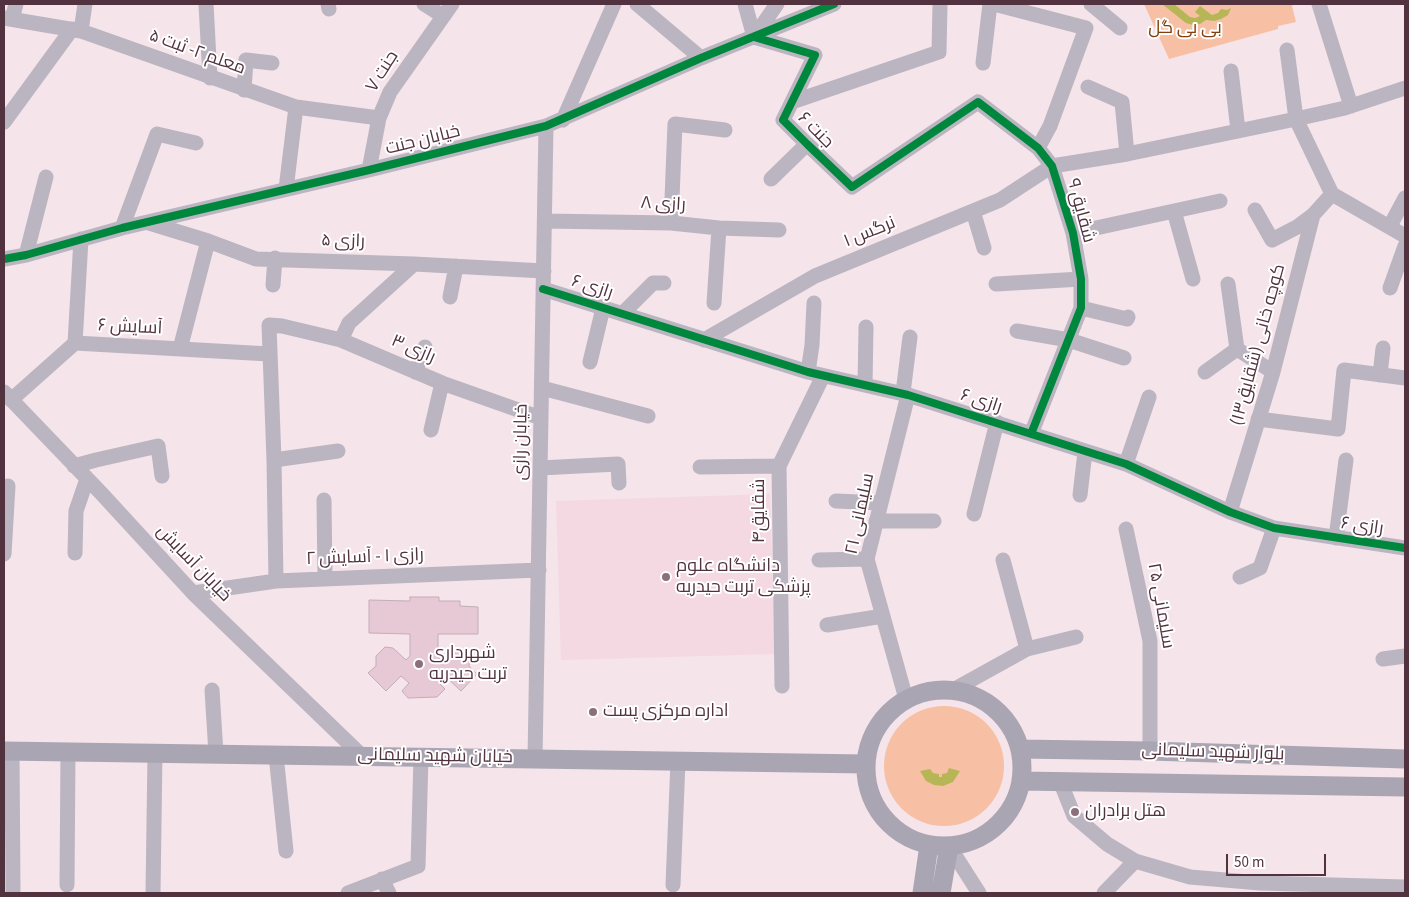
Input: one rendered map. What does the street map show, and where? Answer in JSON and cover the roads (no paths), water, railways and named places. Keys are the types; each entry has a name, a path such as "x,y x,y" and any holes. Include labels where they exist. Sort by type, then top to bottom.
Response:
{"main road":[{"path":"929,690 954,690 972,694 989,703 1002,716 1013,732 1020,750 1021,781 1015,800 1004,818 988,832 970,842 950,846 929,845 908,838 890,825 876,807 868,786 865,764 869,744 877,726 890,711 906,699 929,690"},
{"name":"بلوار شهید سلیمانی","path":"1020,750 1150,751 1405,759"},
{"name":"خیابان شهید سلیمانی","path":"8,751 865,764"},
{"name":"بلوار شهید سلیمانی","path":"1021,781 1405,787"},
{"path":"922,893 929,845"},
{"path":"941,893 950,846"}],"street":[{"path":"8,18 16,4"},
{"path":"4,122 77,30 85,4"},
{"path":"206,4 210,78"},
{"path":"424,4 443,16"},
{"name":"جنت ۷","path":"369,170 379,118 390,92 452,4"},
{"path":"563,120 614,4"},
{"path":"637,4 701,58"},
{"path":"745,4 754,37"},
{"path":"754,37 777,4"},
{"name":"خیابان جنت","path":"4,259 26,255 122,228 546,126 701,58 834,4"},
{"path":"792,102 939,52 940,4"},
{"path":"983,63 992,4 1086,28 1050,126 1038,148"},
{"path":"1091,4 1120,28"},
{"path":"1319,4 1351,106"},
{"name":"معلم ۲- ثبت ۵","path":"8,18 77,30 296,107 379,118"},
{"name":"جنت ۶","path":"754,37 815,55 783,120 852,187 910,148"},
{"path":"1287,50 1296,119 1332,194 1405,236"},
{"path":"244,90 246,60 272,63"},
{"path":"1231,71 1238,130"},
{"path":"1088,87 1122,102 1127,154"},
{"path":"1052,166 1127,154 1296,119 1351,106 1405,88"},
{"name":"شقایق ۹","path":"910,148 978,102 1038,148 1052,166 1073,233 1081,279 1081,308 1031,434"},
{"path":"286,189 296,107"},
{"path":"671,223 675,124 725,130"},
{"name":"خیابان رازی","path":"535,759 546,126"},
{"path":"122,228 157,134 196,143"},
{"path":"771,180 807,144"},
{"name":"نرگس ۱","path":"704,340 815,276 1000,200 1052,166"},
{"path":"26,255 46,177"},
{"name":"کوچه خانی (شقایق۱۳)","path":"1230,512 1273,372 1313,215 1332,194"},
{"path":"1390,226 1405,198"},
{"path":"1073,233 1220,201"},
{"path":"1255,210 1272,240 1298,227 1313,215"},
{"path":"973,211 984,248"},
{"path":"1174,211 1193,278"},
{"name":"رازی ۸","path":"545,221 671,223 719,228 779,230"},
{"name":"رازی ۵","path":"147,223 208,241 256,259 275,258 414,264 544,272"},
{"path":"714,303 719,228"},
{"path":"75,343 81,239"},
{"path":"180,349 208,241"},
{"path":"1390,288 1405,246"},
{"path":"273,285 275,258"},
{"path":"341,340 349,323 414,264"},
{"path":"450,297 456,266"},
{"path":"996,284 1081,279"},
{"path":"622,314 653,283 664,283"},
{"path":"1228,284 1237,349 1273,372"},
{"name":"رازی ۶","path":"544,289 808,372 906,394 1126,464 1230,512 1274,528 1405,548"},
{"path":"808,372 812,345 814,303"},
{"path":"590,362 603,308"},
{"path":"1081,308 1127,319 1128,317"},
{"name":"رازی ۳","path":"269,354 269,325 282,326 341,340 442,383 542,418"},
{"path":"865,385 866,327"},
{"path":"1017,331 1069,340 1124,358"},
{"name":"سلیمانی ۲۱","path":"906,699 867,559 906,394 910,337"},
{"name":"آسایش ۶","path":"8,396 75,343 269,354"},
{"path":"415,372 426,347"},
{"path":"1380,375 1383,348"},
{"path":"1204,372 1237,349"},
{"path":"269,354 274,460 276,581"},
{"path":"1258,419 1338,428 1344,370 1405,378"},
{"name":"شقایق۴","path":"782,686 779,466 823,376"},
{"path":"431,430 442,383"},
{"path":"542,388 648,416"},
{"name":"خیابان آسایش","path":"8,396 193,593 362,756"},
{"path":"1126,464 1149,397"},
{"path":"974,514 997,422"},
{"path":"74,466 158,446 162,476"},
{"path":"274,460 338,451"},
{"path":"1080,495 1085,452"},
{"path":"1336,538 1346,460"},
{"path":"540,468 618,464 619,483"},
{"path":"700,467 779,466"},
{"path":"76,553 76,511 87,478"},
{"path":"4,554 8,486"},
{"path":"324,500 325,578"},
{"path":"836,501 881,503"},
{"path":"876,521 934,521"},
{"path":"1240,577 1260,568 1274,528"},
{"name":"سلیمانی ۲۵","path":"1126,529 1150,641 1150,751"},
{"path":"819,560 867,559"},
{"path":"1003,560 1027,648"},
{"name":"رازی ۱ - آسایش ۲","path":"193,593 276,581 539,570"},
{"path":"827,625 883,616"},
{"path":"954,690 1027,648 1076,637"},
{"path":"1383,659 1405,656"},
{"path":"212,690 216,754"},
{"path":"8,751 13,893"},
{"path":"67,885 68,752"},
{"path":"153,893 155,753"},
{"path":"276,755 286,851"},
{"path":"348,893 418,866 421,757"},
{"path":"674,885 678,761"},
{"path":"1060,781 1074,816 1107,844 1135,861 1190,877 1234,887 1405,887"},
{"path":"950,846 978,893"},
{"path":"1104,893 1135,861"},
{"path":"382,879 389,893"}],"place":[{"name":"دانشگاه علوم پزشکی تربت حیدریه","path":"666,577"},
{"name":"شهرداری تربت حیدریه","path":"419,664"},
{"name":"اداره مرکزی پست","path":"593,712"},
{"name":"هتل برادران","path":"1075,812"}],"park label":[{"name":"بی بی گل","path":"1185,29"}]}
